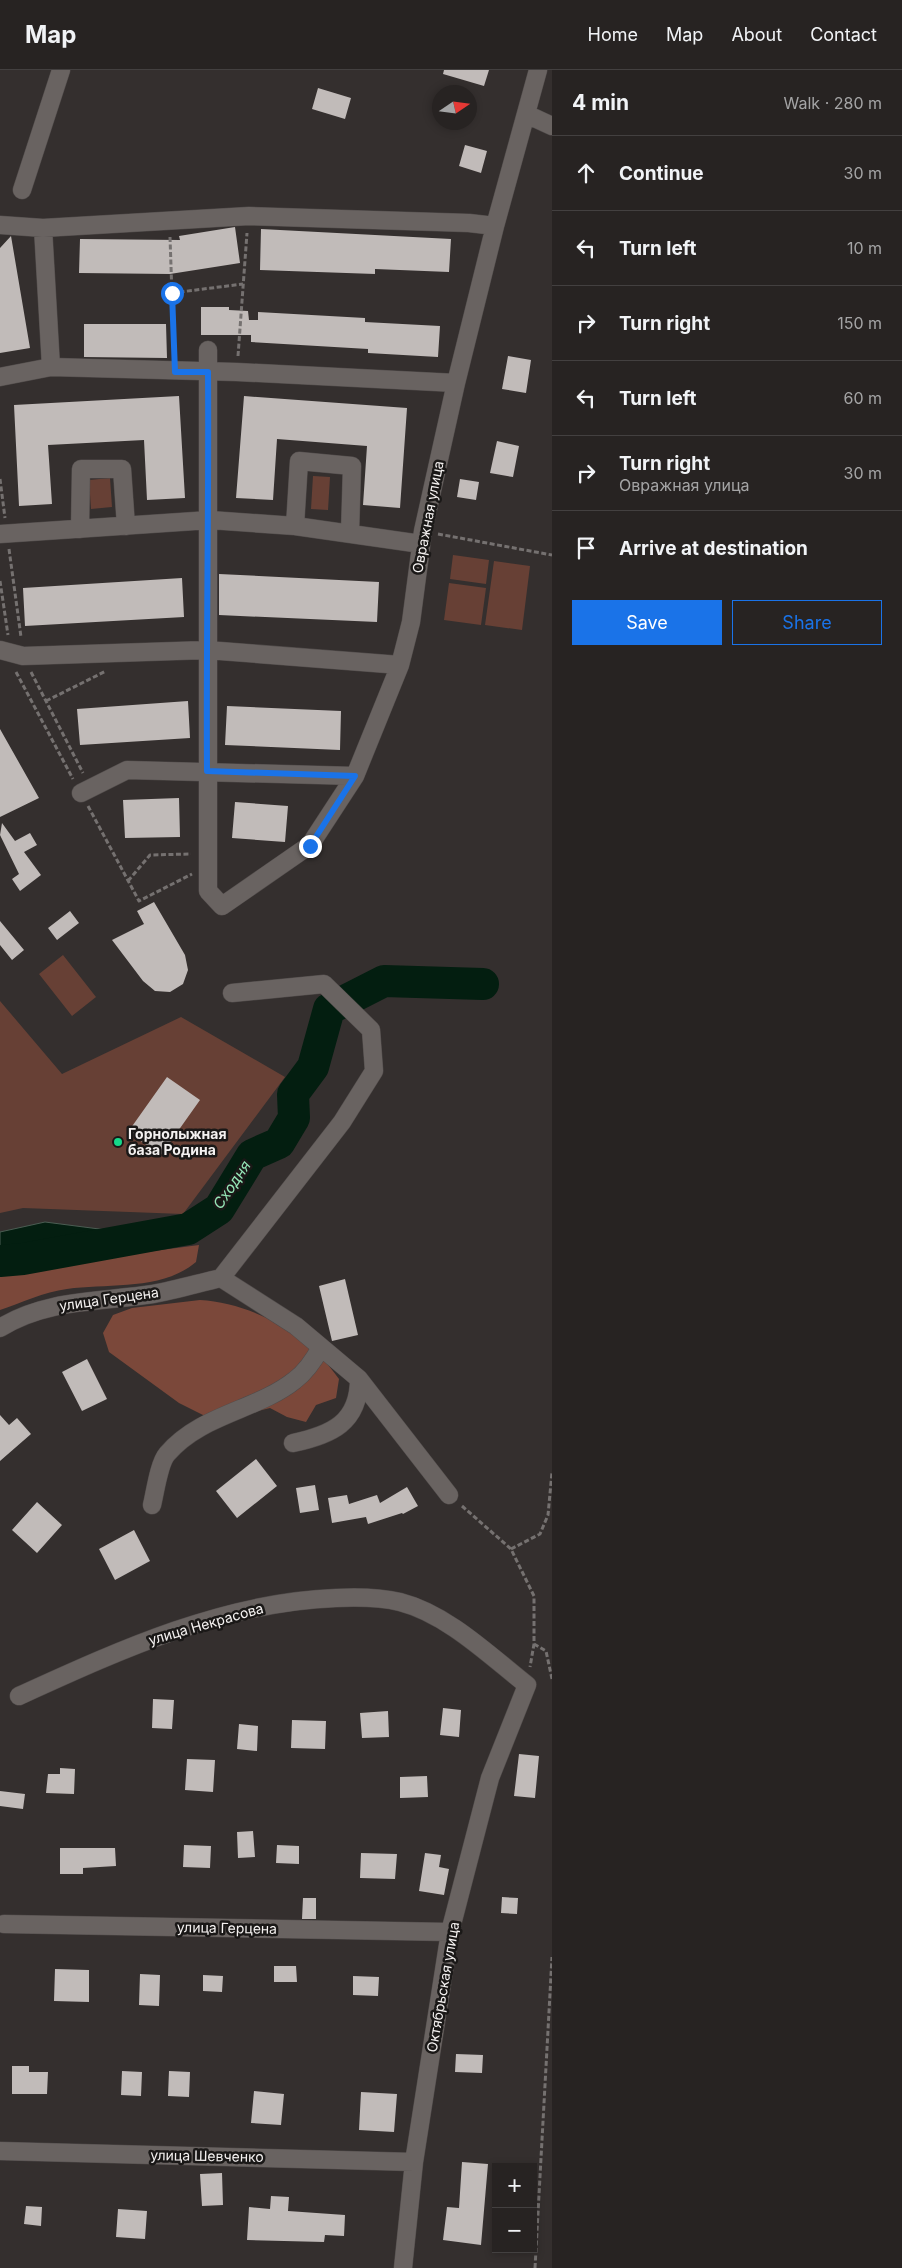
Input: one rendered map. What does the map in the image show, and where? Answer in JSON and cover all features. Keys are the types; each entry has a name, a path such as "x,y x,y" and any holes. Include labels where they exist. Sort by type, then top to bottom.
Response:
{"street":[{"path":"22,190 61,70"},
{"name":"Овражная улица","path":"208,860 208,891 222,906 310,846 355,776 400,665 411,622 422,538 456,383 495,226 538,70"},
{"path":"548,70 552,72"},
{"path":"526,114 552,126"},
{"path":"0,225 43,228 248,216 469,223 495,226"},
{"path":"43,228 51,367"},
{"path":"208,350 210,520 206,650 208,860"},
{"path":"0,376 51,367 175,372 237,372 456,383"},
{"path":"295,526 299,461 352,466 350,533"},
{"path":"80,529 81,470 122,469 126,526"},
{"path":"0,534 210,520 422,538"},
{"path":"5,650 23,656 206,650 400,665"},
{"path":"81,793 127,770 355,776"},
{"path":"232,993 324,984 371,1030 374,1071 342,1122 221,1278 296,1326 359,1379 449,1495"},
{"name":"улица Герцена","path":"0,1328 10,1322 67,1303 154,1294 221,1278"},
{"path":"152,1505 166,1455 190,1434 218,1418 295,1381 311,1365 321,1347"},
{"path":"293,1443 322,1436 342,1424 353,1410 359,1394 359,1379"},
{"name":"улица Некрасова","path":"19,1696 168,1632 248,1609 310,1599 367,1597 401,1602 449,1624 527,1685"},
{"name":"Октябрьская улица","path":"403,2268 414,2162 450,1932 490,1778 527,1685"},
{"name":"улица Герцена","path":"4,1924 450,1932"},
{"name":"улица Шевченко","path":"0,2151 414,2162"}],"path":[{"path":"237,372 248,216"},
{"path":"169,221 175,372"},
{"path":"172,293 244,284"},
{"path":"422,538 552,555"},
{"path":"0,581 5,650 139,901 208,860"},
{"path":"46,701 113,668"},
{"path":"128,881 150,855 208,860"},
{"path":"511,1549 540,1534 548,1516 552,1472"},
{"path":"449,1495 511,1549 534,1596 534,1644 546,1651 552,1679"},
{"path":"535,2268 552,1957"}],"shaded area":[{"path":"313,476 330,477 328,510 311,509"},
{"path":"110,478 112,507 91,509 89,480"},
{"path":"453,555 489,560 486,584 450,579"},
{"path":"494,561 530,566 522,630 485,625"},
{"path":"449,583 486,588 481,625 444,620"},
{"path":"63,955 96,997 72,1016 39,974"},
{"name":"Горнолыжная база Родина","path":"0,1001 62,1074 181,1017 285,1077 183,1214 23,1208 0,1213"},
{"path":"45,1222 107,1230 129,1240 128,1244 60,1259 15,1264 0,1269 0,1232"},
{"path":"199,1245 196,1262 167,1278 134,1284 58,1290 0,1310 0,1274 17,1269"},
{"path":"200,1300 240,1307 278,1324 296,1335 327,1363 339,1379 336,1398 316,1405 306,1422 287,1417 270,1408 229,1418 209,1418 179,1403 109,1352 103,1333 113,1315 132,1308"}],"building":[{"path":"444,70 489,70 484,86 443,74"},
{"path":"318,88 351,98 345,119 312,109"},
{"path":"465,145 487,151 481,173 459,166"},
{"path":"235,227 240,263 170,274 79,273 80,239 180,240 179,236"},
{"path":"261,229 451,239 449,272 375,269 375,274 260,270"},
{"path":"11,236 30,348 0,353 0,248"},
{"path":"201,307 229,307 229,310 248,311 249,320 258,320 258,312 365,318 365,322 440,326 438,357 368,353 368,349 251,342 251,335 201,335"},
{"path":"84,324 166,324 167,358 84,357"},
{"path":"508,356 531,360 526,393 502,389"},
{"path":"179,396 185,498 147,500 144,440 48,445 52,504 19,506 14,405"},
{"path":"244,396 407,408 400,508 363,505 367,446 277,439 273,500 236,498"},
{"path":"497,441 519,446 513,477 490,473"},
{"path":"460,479 479,482 476,500 457,497"},
{"path":"219,574 379,582 377,622 219,615"},
{"path":"182,578 184,617 25,626 23,588"},
{"path":"188,701 190,738 80,745 77,709"},
{"path":"227,706 341,711 340,750 225,745"},
{"path":"0,729 39,798 0,817"},
{"path":"179,798 180,837 125,838 123,800"},
{"path":"235,802 288,806 285,842 232,838"},
{"path":"2,823 15,841 30,833 37,845 24,852 41,875 20,891 12,879 19,874 0,835"},
{"path":"154,902 185,955 188,970 183,984 170,992 155,991 143,981 112,940 144,924 137,911"},
{"path":"70,911 79,923 57,940 48,928"},
{"path":"0,921 24,950 12,960 0,945"},
{"path":"167,1077 200,1100 161,1155 128,1132"},
{"path":"345,1279 358,1335 332,1341 319,1286"},
{"path":"87,1359 107,1399 82,1411 62,1372"},
{"path":"0,1415 9,1425 17,1418 31,1434 0,1461"},
{"path":"256,1459 277,1486 237,1518 216,1491"},
{"path":"315,1485 319,1510 300,1513 296,1488"},
{"path":"407,1487 418,1506 403,1514 368,1524 366,1517 332,1523 328,1498 347,1495 349,1504 377,1495 380,1503"},
{"path":"37,1502 62,1525 37,1553 12,1530"},
{"path":"134,1530 150,1561 115,1580 99,1549"},
{"path":"153,1699 174,1700 172,1729 152,1728"},
{"path":"443,1708 461,1710 459,1737 440,1735"},
{"path":"388,1711 389,1737 362,1738 360,1713"},
{"path":"292,1720 326,1721 325,1749 291,1748"},
{"path":"239,1724 258,1726 257,1751 237,1749"},
{"path":"519,1754 539,1756 535,1798 514,1796"},
{"path":"187,1759 215,1760 213,1792 185,1790"},
{"path":"60,1768 75,1769 74,1794 46,1793 48,1774 60,1774"},
{"path":"427,1776 428,1797 400,1798 400,1777"},
{"path":"0,1791 25,1794 23,1809 0,1806"},
{"path":"253,1831 255,1857 238,1858 237,1832"},
{"path":"184,1845 211,1846 210,1868 183,1867"},
{"path":"277,1845 299,1846 299,1864 276,1863"},
{"path":"60,1848 115,1848 116,1866 83,1868 83,1874 60,1874"},
{"path":"361,1853 397,1854 395,1879 360,1878"},
{"path":"425,1853 441,1855 439,1867 449,1869 444,1895 419,1891"},
{"path":"502,1897 518,1898 517,1914 501,1913"},
{"path":"303,1898 316,1898 316,1919 302,1919"},
{"path":"274,1966 296,1966 297,1982 274,1982"},
{"path":"55,1969 89,1970 89,2002 54,2001"},
{"path":"140,1974 160,1975 159,2006 139,2005"},
{"path":"203,1975 223,1976 222,1992 203,1991"},
{"path":"353,1976 379,1977 378,1996 353,1995"},
{"path":"456,2054 483,2055 482,2073 455,2072"},
{"path":"12,2066 29,2066 29,2072 48,2072 47,2094 12,2094"},
{"path":"122,2071 142,2072 141,2096 121,2095"},
{"path":"169,2071 190,2072 189,2097 168,2096"},
{"path":"254,2091 284,2094 281,2125 251,2123"},
{"path":"361,2092 397,2094 394,2132 359,2130"},
{"path":"462,2162 488,2164 481,2245 443,2240 447,2207 459,2208"},
{"path":"222,2173 223,2205 202,2206 200,2174"},
{"path":"271,2196 289,2197 288,2211 345,2215 344,2236 325,2235 324,2242 247,2240 249,2207 270,2209"},
{"path":"26,2206 42,2207 41,2226 24,2224"},
{"path":"118,2209 147,2211 145,2239 116,2237"}],"waterway":[{"name":"Сходня","path":"0,1261 23,1259 188,1229 219,1209 252,1155 279,1143 294,1118 293,1094 313,1067 329,1009 384,981 483,984"}],"place":[{"name":"Горнолыжная база Родина","path":"118,1142"}],"route":[{"path":"172,293 175,372 208,372 210,520 206,650 207,771 355,776 310,846"}]}
